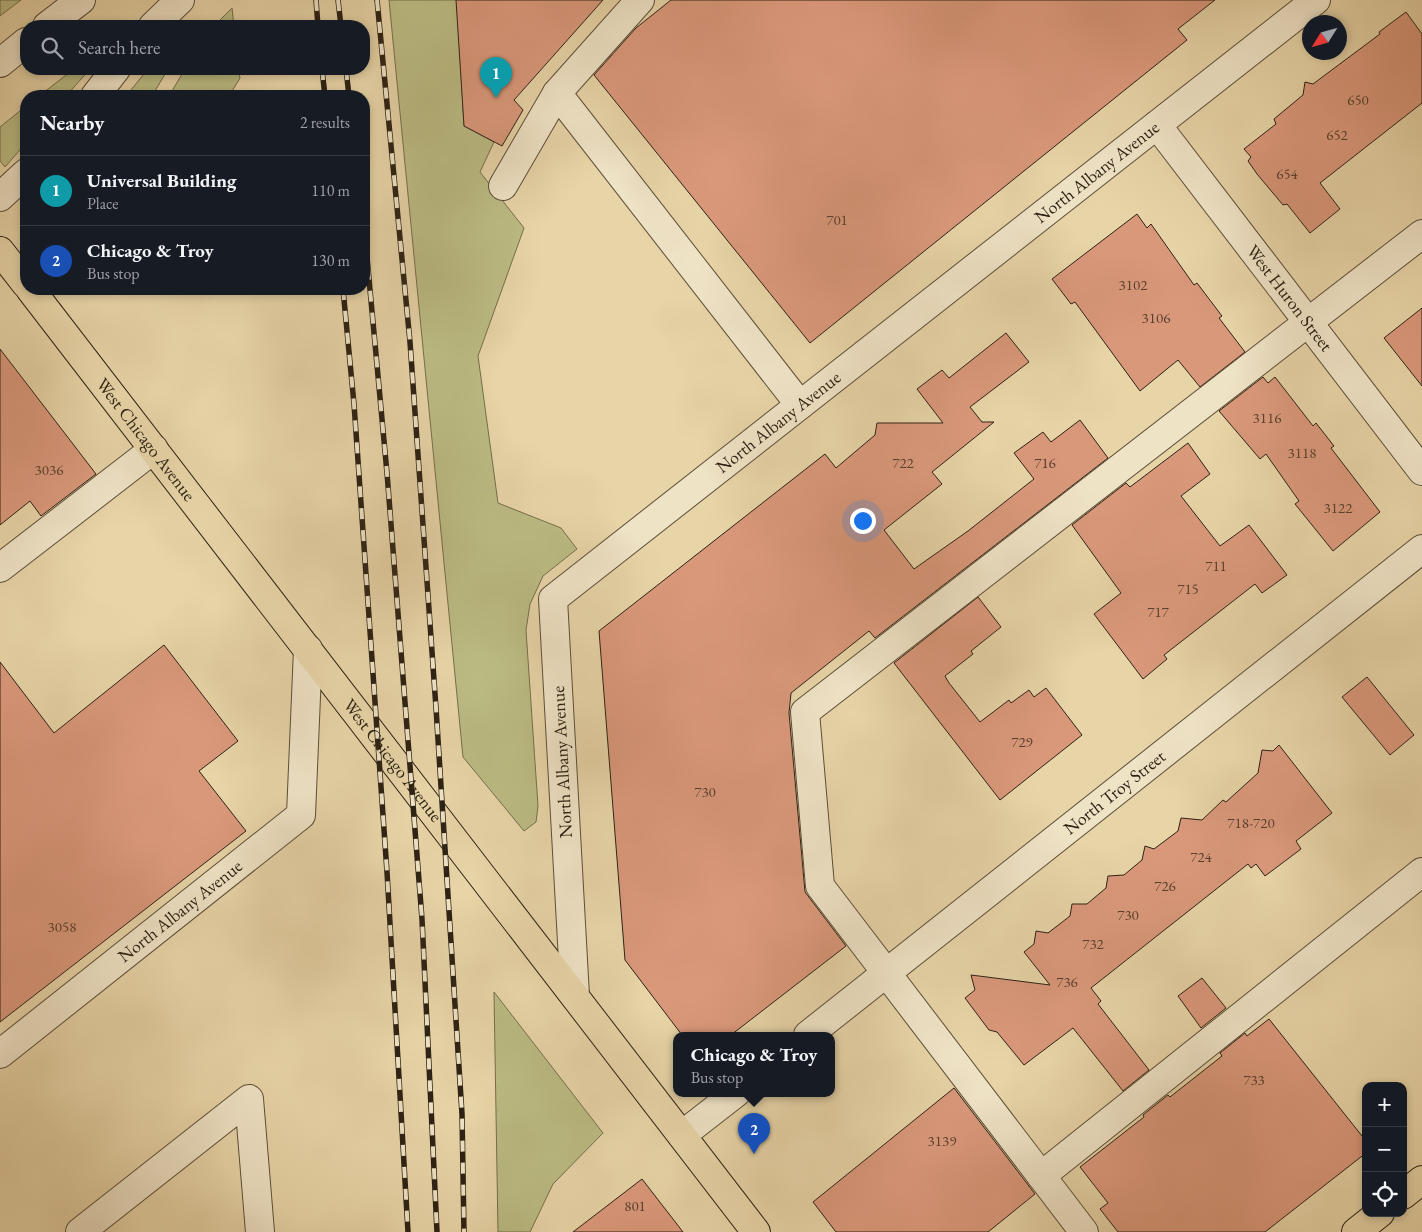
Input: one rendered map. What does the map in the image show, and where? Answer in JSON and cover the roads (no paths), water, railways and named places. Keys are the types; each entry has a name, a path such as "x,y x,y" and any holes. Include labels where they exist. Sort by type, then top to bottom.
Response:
{"main road":[{"path":"0,251 20,276"},
{"name":"West Chicago Avenue","path":"35,295 756,1232"},
{"path":"1407,1192 1422,1180"},
{"path":"1356,1232 1375,1217"}],"street":[{"path":"55,20 81,0"},
{"path":"159,20 180,0"},
{"path":"503,186 557,93 640,0"},
{"name":"North Albany Avenue","path":"574,996 552,599 1316,0"},
{"path":"0,63 20,47"},
{"path":"99,90 111,75"},
{"path":"557,93 800,405"},
{"name":"West Huron Street","path":"1157,125 1422,471"},
{"path":"0,197 20,179"},
{"path":"1084,1232 820,886 805,712 1309,324 1422,234"},
{"path":"0,568 154,449"},
{"name":"North Troy Street","path":"812,1032 1422,549"},
{"name":"North Albany Avenue","path":"0,1054 301,815 308,649"},
{"path":"1041,1176 1422,872"},
{"path":"682,1135 731,1097"},
{"path":"80,1232 248,1099 260,1232"}],"railway":[{"path":"316,0 318,20"},
{"path":"338,0 340,20"},
{"path":"377,0 410,342 436,708 462,1114 464,1232"},
{"path":"323,75 324,90"},
{"path":"347,75 348,90"},
{"path":"370,290 387,473 422,919 437,1232"},
{"path":"344,295 354,404 387,872 408,1232"}],"place":[{"name":"Universal Building","path":"496,98"},
{"name":"Chicago & Troy","path":"754,1154"}]}
